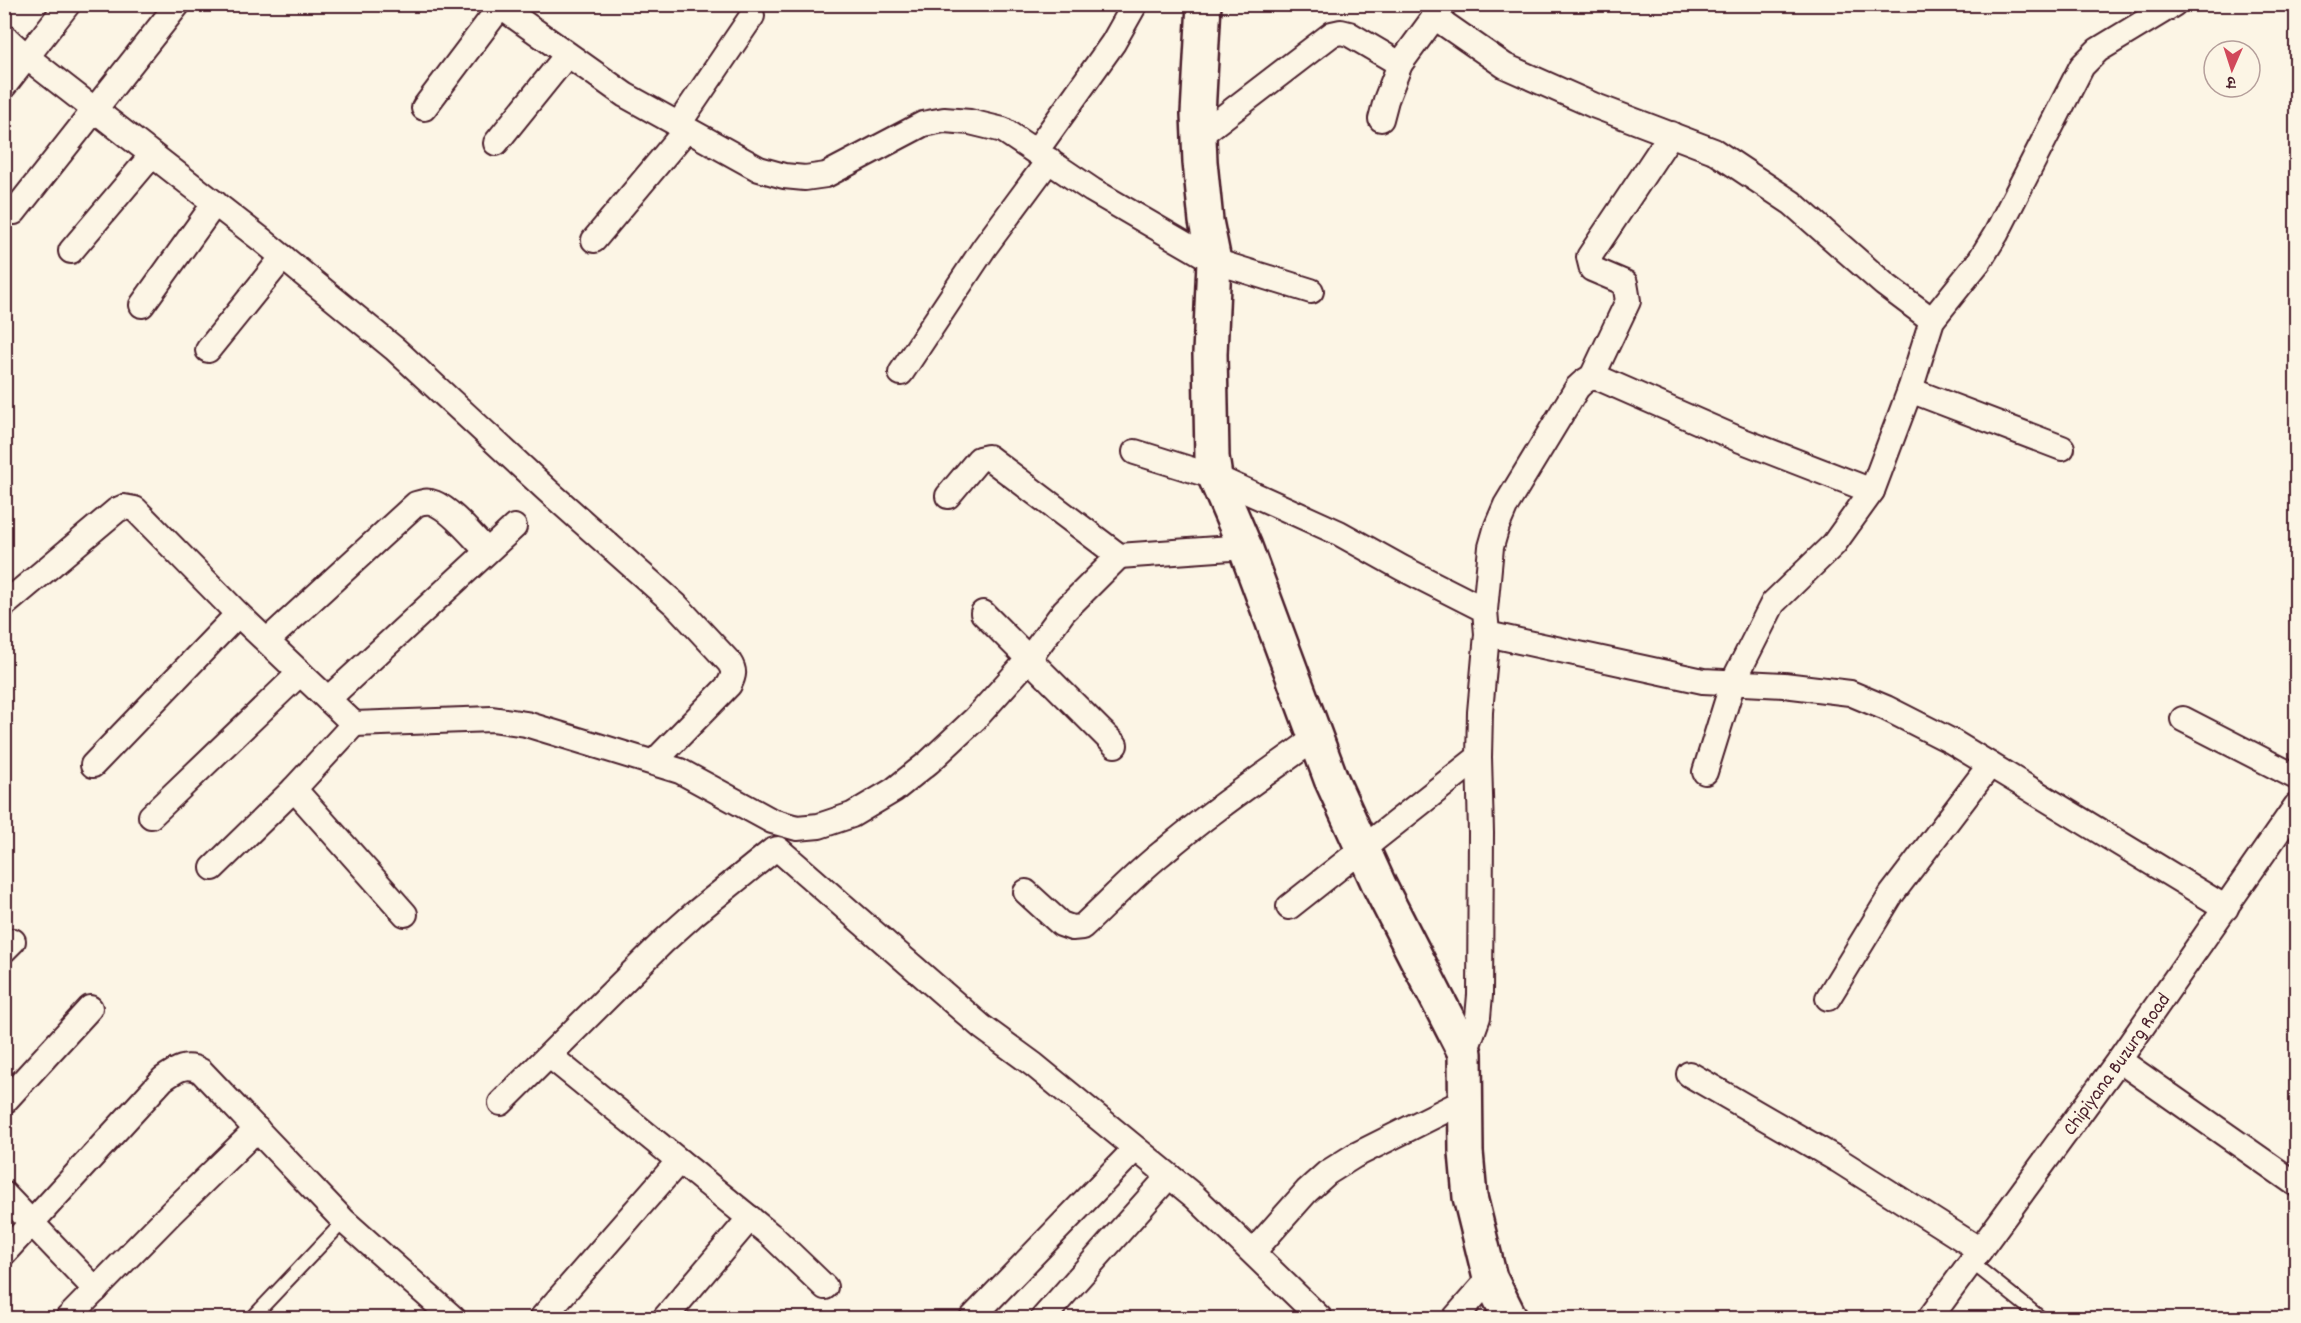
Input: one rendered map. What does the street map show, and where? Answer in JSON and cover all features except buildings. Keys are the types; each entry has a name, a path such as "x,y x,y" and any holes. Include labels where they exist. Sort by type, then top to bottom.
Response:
{"street":[{"path":"4,86 68,4"},
{"path":"14,212 178,4"},
{"path":"901,373 1043,156 1135,4"},
{"path":"1203,4 1198,114 1206,221 1214,261 1210,354 1212,457 1215,477 1245,547 1314,739 1362,847 1465,1053"},
{"path":"1705,772 1733,682 1773,603 1834,544 1872,491 1910,390 1932,320 1980,260 1996,234 2082,66 2098,50 2174,4"},
{"path":"424,108 505,7 567,55 625,95 759,170 805,178 826,175 923,124 944,120 970,122 1003,130 1092,190 1214,261 1311,291"},
{"path":"1381,119 1400,64 1438,9 1505,66 1593,105 1714,151 1792,203 1884,284 1932,320"},
{"path":"594,240 682,127 752,16"},
{"path":"1199,136 1332,34 1341,32 1349,34 1400,64"},
{"path":"4,36 28,58 215,203 395,349 676,605 729,662 734,669 734,676 729,685 654,762"},
{"path":"496,143 567,55"},
{"path":"1592,377 1628,301 1628,295 1625,283 1592,269 1589,257 1671,134"},
{"path":"71,251 152,154"},
{"path":"142,305 215,203"},
{"path":"208,350 283,257"},
{"path":"1510,1318 1490,1278 1470,1197 1466,1152 1465,1053 1478,1017 1480,995 1479,757 1480,712 1487,634 1485,610 1491,547 1506,505 1576,388 1592,377 1738,439 1872,491"},
{"path":"1910,390 2062,448"},
{"path":"1135,452 1215,477 1339,533 1485,610"},
{"path":"948,496 979,459 988,457 1119,556"},
{"path":"267,641 416,504 424,501 442,507 487,551"},
{"path":"4,605 117,510 124,507 135,509 238,614 354,724"},
{"path":"328,699 514,527"},
{"path":"213,868 294,789 354,724 492,719 526,724 680,771 772,821 796,828 819,826 852,815 894,790 929,762 975,719 1028,660 1064,611 1119,556 1245,547"},
{"path":"982,613 1115,745"},
{"path":"93,765 238,614"},
{"path":"1487,634 1703,681 1850,693 1886,708 1951,741 2226,908"},
{"path":"151,816 300,673"},
{"path":"2183,718 2296,777"},
{"path":"1026,892 1061,924 1072,928 1082,927 1128,881 1164,851 1223,804 1314,739"},
{"path":"1289,907 1362,847 1479,757"},
{"path":"1828,998 1891,895 1990,765"},
{"path":"294,789 405,914"},
{"name":"Chipiyana Buzurg Road","path":"1930,1318 2119,1059 2296,806"},
{"path":"501,1103 694,914 772,851 778,849 796,828"},
{"path":"778,849 935,984 982,1028 1034,1065 1195,1197 1320,1318"},
{"path":"4,1102 90,1008"},
{"path":"550,1056 783,1245 825,1287"},
{"path":"2119,1059 2296,1184"},
{"path":"4,1252 164,1079 184,1066 193,1067 201,1071 345,1221 453,1318"},
{"path":"1689,1074 1838,1160 1976,1256"},
{"path":"1252,1252 1307,1191 1327,1173 1354,1155 1466,1100"},
{"path":"68,1318 257,1129"},
{"path":"972,1318 1135,1149"},
{"path":"542,1318 679,1161"},
{"path":"1043,1318 1169,1176"},
{"path":"4,1194 96,1290"},
{"path":"665,1318 750,1218"},
{"path":"1455,1318 1490,1278"}],"lane":[{"path":"252,1318 345,1221"},
{"path":"1976,1256 2041,1318"}]}
